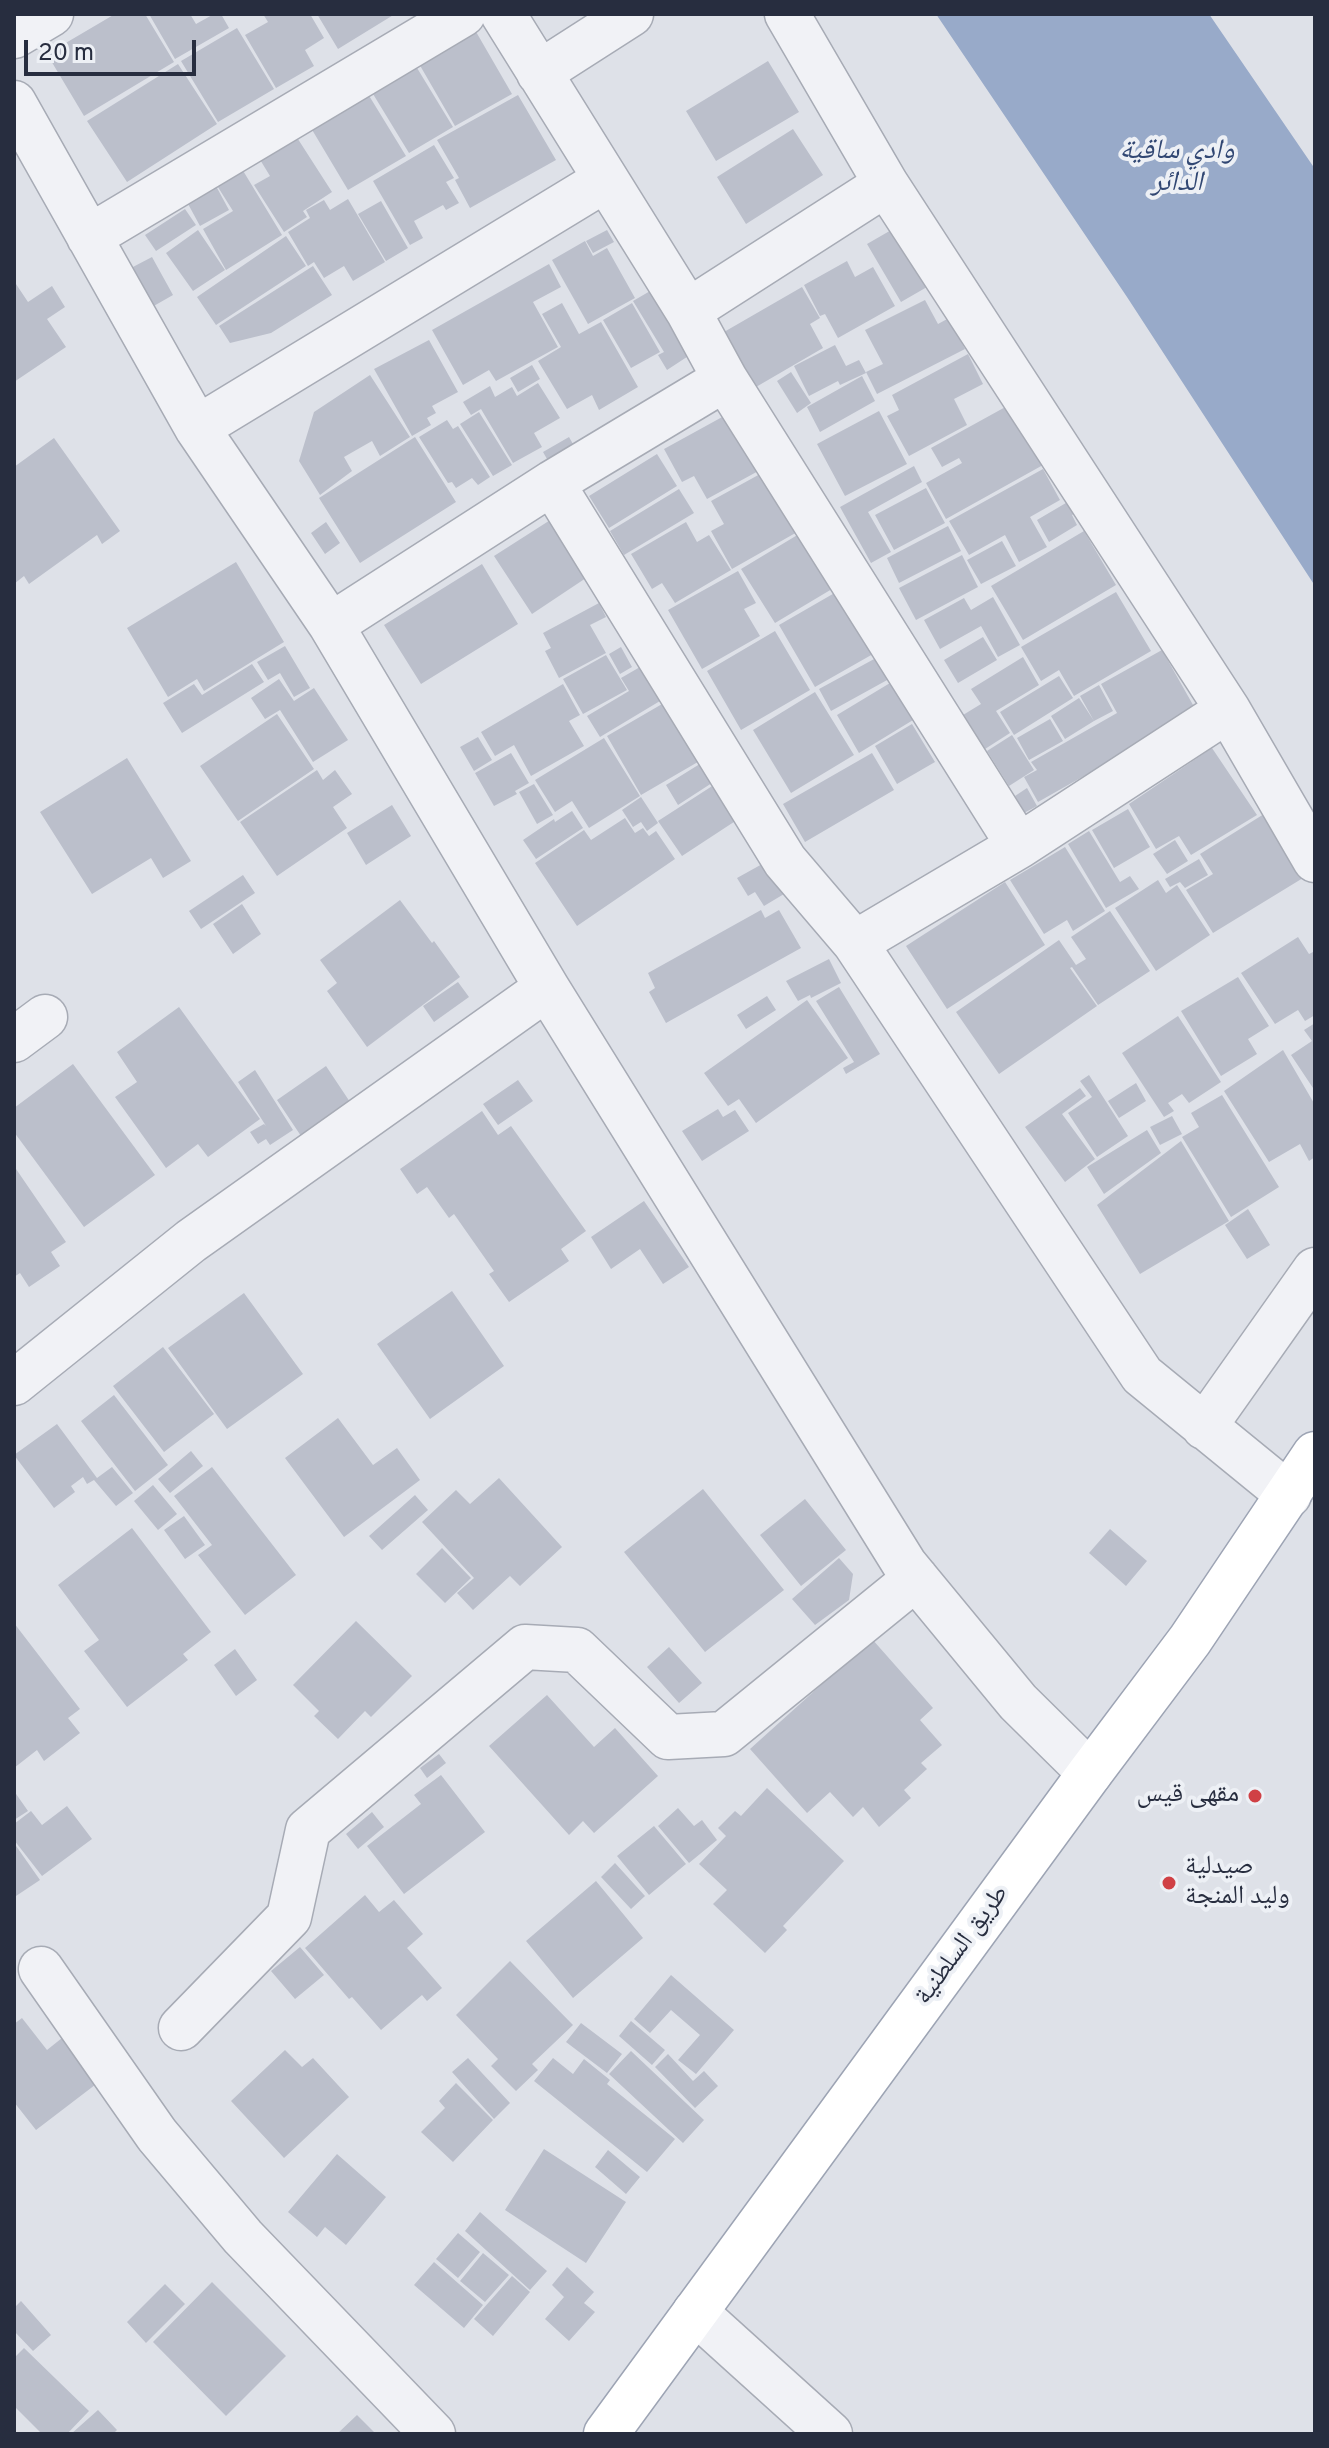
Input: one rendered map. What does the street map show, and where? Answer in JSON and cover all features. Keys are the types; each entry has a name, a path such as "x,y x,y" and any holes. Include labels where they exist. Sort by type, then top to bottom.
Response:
{"main road":[{"name":"طريق السلطنية","path":"606,2434 1090,1773 1190,1640 1302,1506 1315,1454"}],"street":[{"path":"14,36 51,14"},
{"path":"89,237 463,14"},
{"path":"503,14 688,311 725,379 1019,846"},
{"path":"539,73 631,14"},
{"path":"787,14 886,184 1228,710 1315,860"},
{"path":"14,103 197,428 331,625 547,988 905,1565 1018,1702 1090,1773"},
{"path":"197,428 605,180"},
{"path":"688,311 886,184"},
{"path":"331,625 552,483 725,379"},
{"path":"552,483 785,861 855,943 1142,1375 1302,1506"},
{"path":"855,943 1019,846 1228,710"},
{"path":"14,1383 191,1241 547,988"},
{"path":"1204,1427 1315,1270"},
{"path":"181,2028 289,1917 308,1830 525,1647 577,1650 668,1737 724,1734 916,1578"},
{"path":"41,1969 157,2135 233,2226 433,2434"},
{"path":"695,2312 830,2434"}],"water":[{"name":"وادي ساقية الدائر","path":"936,14 1209,14 1315,169 1315,586 1127,297"}],"building":[{"path":"115,14 145,14 174,62 84,116 47,54"},
{"path":"149,14 190,14 196,24 214,14 221,14 229,28 175,59"},
{"path":"263,14 310,14 324,38 305,50 314,66 276,88 245,35 268,22"},
{"path":"317,14 395,14 338,49"},
{"path":"237,28 274,89 218,122 181,61"},
{"path":"475,30 512,94 455,126 418,62"},
{"path":"768,61 799,112 716,161 686,111"},
{"path":"414,63 453,127 409,153 370,89"},
{"path":"178,64 217,124 127,182 87,121"},
{"path":"368,94 406,156 348,190 311,128"},
{"path":"518,95 556,160 470,208 455,180 459,178 437,140"},
{"path":"793,129 823,175 746,224 717,177"},
{"path":"296,136 332,192 303,211 307,217 284,232 254,185 270,176 259,158"},
{"path":"434,145 454,178 446,182 459,203 446,210 443,205 414,221 423,238 410,245 373,181"},
{"path":"242,169 282,235 226,270 203,229 233,211 216,184"},
{"path":"216,186 229,210 200,226 187,202"},
{"path":"348,199 385,262 353,281 344,266 324,278 314,262 308,266 288,232 310,218 306,210 324,200 330,210"},
{"path":"381,201 408,248 386,261 358,214"},
{"path":"185,209 196,225 156,251 145,235"},
{"path":"893,229 927,287 901,302 867,244"},
{"path":"198,230 225,270 193,291 166,253"},
{"path":"607,230 614,242 593,253 586,241"},
{"path":"286,236 306,266 216,325 197,297"},
{"path":"585,241 593,256 607,248 635,298 588,324 552,260"},
{"path":"152,257 173,295 152,307 131,268"},
{"path":"847,261 855,277 873,267 895,306 838,338 825,314 820,316 804,285"},
{"path":"549,264 561,287 533,302 558,347 496,381 489,370 463,385 432,330"},
{"path":"313,266 332,295 271,333 230,343 219,326"},
{"path":"14,281 28,302 52,286 65,307 47,319 66,347 14,382"},
{"path":"657,287 696,351 667,370 658,355 664,352 633,301"},
{"path":"802,287 820,318 810,324 823,348 756,387 724,332"},
{"path":"925,300 938,324 949,318 965,349 877,394 866,372 883,364 865,330"},
{"path":"562,303 579,334 601,322 638,387 599,410 592,395 567,409 538,361 561,347 542,314"},
{"path":"632,303 660,352 631,368 603,320"},
{"path":"429,340 458,392 432,406 436,413 427,418 431,425 412,436 374,369"},
{"path":"835,345 846,366 859,360 866,373 840,385 838,381 809,396 794,366"},
{"path":"968,354 983,384 954,399 967,425 909,456 887,416 899,410 892,395"},
{"path":"532,365 540,379 518,392 510,378"},
{"path":"791,372 811,403 797,413 777,381"},
{"path":"370,375 410,437 380,456 372,441 344,457 352,471 320,495 299,461 314,412"},
{"path":"862,376 875,401 820,432 807,407"},
{"path":"538,383 560,418 534,433 542,447 513,463 481,409 471,415 463,402 490,386 495,397 512,387 517,396"},
{"path":"1009,405 1043,465 946,519 926,483 962,463 959,458 942,467 931,448"},
{"path":"879,411 907,464 845,496 817,444"},
{"path":"479,412 512,465 493,476 460,424"},
{"path":"724,416 762,469 707,499 694,476 682,482 664,449"},
{"path":"447,420 453,429 458,426 490,477 478,485 472,478 456,488 452,482 448,483 419,437"},
{"path":"415,437 456,502 360,563 319,498"},
{"path":"569,437 577,451 551,466 543,452"},
{"path":"54,438 120,531 102,544 97,535 29,584 24,576 14,584 14,467"},
{"path":"657,454 677,486 609,528 589,496"},
{"path":"914,466 922,482 868,512 891,552 871,563 840,507"},
{"path":"771,468 806,527 732,569 711,531 724,524 711,501"},
{"path":"1043,469 1060,500 1030,517 1047,547 1019,562 1005,535 969,555 949,521"},
{"path":"926,488 945,523 894,550 875,515"},
{"path":"679,489 694,513 624,555 610,531"},
{"path":"1071,500 1077,512 1072,515 1077,525 1049,542 1037,520"},
{"path":"555,517 592,574 532,614 494,556"},
{"path":"326,522 340,543 325,554 311,533"},
{"path":"686,522 697,542 709,535 731,570 675,603 662,583 652,589 631,554"},
{"path":"948,526 961,551 899,583 887,558"},
{"path":"804,531 837,586 775,623 741,569"},
{"path":"1084,531 1116,585 1023,640 991,586"},
{"path":"1002,541 1016,566 981,584 967,560"},
{"path":"962,555 978,587 916,620 899,588"},
{"path":"236,562 284,642 204,691 197,679 168,697 127,628"},
{"path":"482,564 518,624 421,684 384,625"},
{"path":"738,571 756,603 744,609 760,636 702,669 668,610"},
{"path":"838,591 873,654 815,687 779,625"},
{"path":"1116,592 1151,651 1074,696 1059,670 1041,681 1021,647"},
{"path":"993,597 1020,645 998,657 981,626 940,649 924,620 964,598 971,610"},
{"path":"599,603 606,617 590,625 606,653 559,678 545,651 551,648 543,633"},
{"path":"775,631 810,690 741,730 707,671"},
{"path":"983,637 997,660 958,683 944,660"},
{"path":"285,646 310,688 294,697 280,673 268,680 257,662"},
{"path":"621,647 632,667 620,674 609,654"},
{"path":"1162,650 1197,712 1038,802 1024,777 1037,770 1031,762 1117,713 1101,684"},
{"path":"606,655 627,690 583,714 563,679"},
{"path":"1023,657 1039,685 996,711 1010,733 985,749 963,715 981,704 971,689"},
{"path":"876,658 889,679 831,711 819,689"},
{"path":"252,664 264,682 182,733 163,703 194,684 202,695"},
{"path":"640,667 660,701 600,737 587,716 629,691 621,678"},
{"path":"1059,676 1073,698 1014,735 1000,712"},
{"path":"279,679 294,701 314,688 348,740 313,762 280,710 265,719 251,698"},
{"path":"895,680 918,717 859,753 837,715"},
{"path":"563,684 580,715 569,721 584,746 531,776 514,745 495,756 481,732"},
{"path":"1099,685 1113,711 1094,721 1080,696"},
{"path":"815,692 854,755 791,793 753,730"},
{"path":"1079,698 1094,721 1065,739 1051,716"},
{"path":"669,700 703,759 641,795 607,736"},
{"path":"277,714 314,769 238,821 200,766"},
{"path":"1050,719 1063,741 1029,760 1017,738"},
{"path":"912,724 935,762 897,784 875,746"},
{"path":"1012,735 1034,770 1009,786 987,751"},
{"path":"478,737 492,760 474,771 460,747"},
{"path":"604,738 640,796 589,828 572,801 555,812 535,780"},
{"path":"1212,748 1257,815 1191,855 1179,836 1156,849 1129,804"},
{"path":"511,753 529,783 515,791 517,794 494,806 475,773"},
{"path":"872,753 894,790 805,842 783,804"},
{"path":"127,758 191,861 163,878 151,858 92,894 40,812"},
{"path":"703,762 715,781 678,805 666,785"},
{"path":"317,770 323,780 335,770 352,794 333,807 347,828 277,876 240,822"},
{"path":"720,781 743,816 682,856 658,821"},
{"path":"534,784 553,815 537,824 519,792"},
{"path":"1027,788 1037,806 1024,813 1015,796"},
{"path":"641,797 658,823 647,831 641,822 633,827 622,810"},
{"path":"392,805 411,836 366,865 347,833"},
{"path":"1128,809 1150,847 1114,868 1092,830"},
{"path":"572,811 583,828 536,859 523,840"},
{"path":"1264,814 1303,878 1213,933 1186,890 1213,874 1200,854"},
{"path":"625,818 635,833 643,828 649,836 656,831 675,859 577,926 535,863 584,830 591,840"},
{"path":"1089,831 1120,882 1130,876 1139,889 1106,908 1068,844"},
{"path":"1175,840 1188,861 1167,874 1153,854"},
{"path":"1065,847 1105,911 1073,931 1067,920 1044,934 1010,880"},
{"path":"1199,859 1208,875 1185,888 1180,882 1170,887 1165,879"},
{"path":"764,863 784,894 764,906 755,892 748,896 737,878"},
{"path":"243,875 255,893 201,929 189,911"},
{"path":"1158,880 1166,893 1177,885 1210,935 1156,971 1115,908"},
{"path":"1005,882 1045,945 947,1009 906,946"},
{"path":"400,900 460,977 367,1047 327,991 337,983 320,960"},
{"path":"242,904 261,934 233,954 213,924"},
{"path":"761,910 765,918 779,910 801,948 666,1023 649,992 655,988 648,973"},
{"path":"1110,911 1150,971 1098,1005 1070,968 1097,1006 999,1074 956,1012 1059,940 1076,965 1086,959 1071,937"},
{"path":"1298,937 1309,954 1315,951 1315,1015 1305,1021 1298,1010 1275,1024 1241,973"},
{"path":"829,959 841,983 798,1001 786,981"},
{"path":"1238,977 1269,1026 1248,1039 1257,1054 1221,1076 1181,1011"},
{"path":"458,982 469,997 434,1022 423,1006"},
{"path":"839,987 880,1054 846,1074 843,1068 854,1062 816,1001"},
{"path":"767,996 776,1010 746,1029 737,1015"},
{"path":"807,1000 848,1058 756,1123 739,1099 728,1106 704,1073"},
{"path":"179,1007 260,1119 208,1157 198,1144 166,1168 115,1097 137,1082 117,1052"},
{"path":"1178,1016 1221,1082 1189,1103 1182,1094 1168,1103 1174,1111 1164,1117 1122,1053"},
{"path":"1315,1023 1315,1091 1291,1055 1312,1041 1304,1030"},
{"path":"1283,1050 1315,1105 1315,1157 1309,1161 1300,1144 1269,1162 1224,1091"},
{"path":"73,1064 155,1175 84,1227 14,1132 14,1108"},
{"path":"326,1066 352,1105 303,1139 277,1100"},
{"path":"255,1070 293,1130 270,1145 266,1139 258,1144 250,1132 264,1124 266,1126 238,1082"},
{"path":"1089,1075 1128,1136 1097,1157 1068,1113 1092,1097 1080,1081"},
{"path":"518,1080 533,1101 498,1125 483,1104"},
{"path":"1136,1083 1146,1101 1119,1118 1108,1101"},
{"path":"1080,1088 1086,1096 1062,1114 1095,1159 1065,1182 1025,1127"},
{"path":"1222,1095 1279,1187 1231,1217 1182,1137 1199,1127 1191,1113"},
{"path":"718,1109 723,1117 735,1110 749,1131 702,1161 682,1131"},
{"path":"482,1111 498,1135 511,1126 586,1231 561,1249 569,1261 509,1302 489,1274 494,1271 454,1214 449,1218 427,1187 417,1194 400,1169"},
{"path":"1172,1116 1182,1134 1160,1145 1150,1127"},
{"path":"1147,1130 1161,1153 1104,1194 1087,1167"},
{"path":"1181,1141 1229,1221 1140,1274 1097,1205"},
{"path":"14,1166 66,1242 51,1252 60,1266 29,1287 20,1273 14,1277"},
{"path":"644,1201 689,1267 663,1284 640,1249 611,1269 591,1237"},
{"path":"1248,1209 1270,1245 1247,1259 1225,1225"},
{"path":"452,1291 504,1366 430,1419 377,1344"},
{"path":"244,1293 303,1374 227,1429 168,1348"},
{"path":"163,1347 214,1414 164,1452 113,1386"},
{"path":"114,1395 168,1465 135,1491 81,1421"},
{"path":"338,1418 373,1465 397,1448 420,1480 344,1537 285,1458"},
{"path":"57,1424 97,1478 112,1467 133,1493 116,1506 94,1480 87,1484 83,1477 71,1486 75,1492 54,1508 14,1455"},
{"path":"191,1451 203,1466 170,1493 158,1479"},
{"path":"212,1467 296,1575 245,1615 198,1555 212,1545 174,1496"},
{"path":"499,1478 562,1547 520,1586 510,1576 473,1610 457,1593 474,1578 422,1522 456,1490 470,1504"},
{"path":"153,1485 177,1514 158,1530 134,1501"},
{"path":"703,1489 784,1590 705,1652 624,1552"},
{"path":"415,1495 428,1510 382,1550 369,1536"},
{"path":"805,1499 846,1550 801,1586 760,1535"},
{"path":"184,1516 205,1545 185,1559 164,1530"},
{"path":"132,1528 211,1632 183,1654 188,1660 127,1707 84,1651 99,1640 58,1585"},
{"path":"1110,1529 1147,1561 1126,1586 1089,1553"},
{"path":"442,1548 471,1578 445,1603 416,1574"},
{"path":"839,1558 853,1574 849,1600 815,1625 792,1599"},
{"path":"356,1621 412,1676 371,1717 365,1711 338,1739 314,1716 319,1711 293,1685"},
{"path":"14,1623 80,1709 68,1718 80,1733 44,1761 37,1750 14,1768"},
{"path":"872,1639 933,1708 920,1720 942,1745 921,1763 927,1769 904,1790 911,1798 879,1827 863,1807 853,1817 830,1792 807,1813 750,1749"},
{"path":"669,1647 702,1683 679,1703 647,1667"},
{"path":"235,1649 257,1680 236,1696 214,1665"},
{"path":"547,1695 594,1747 615,1728 658,1776 594,1833 583,1821 569,1835 489,1746"},
{"path":"439,1754 446,1763 427,1778 420,1768"},
{"path":"441,1775 485,1832 404,1894 367,1846 421,1804 414,1795"},
{"path":"767,1788 844,1861 783,1926 787,1930 765,1953 713,1904 727,1890 699,1864 726,1836 718,1828 735,1811 741,1816"},
{"path":"14,1791 28,1811 14,1820"},
{"path":"67,1806 92,1839 42,1876 14,1840 14,1824 31,1811 42,1825"},
{"path":"678,1808 694,1826 702,1820 717,1840 689,1863 658,1826"},
{"path":"372,1812 384,1827 358,1849 346,1834"},
{"path":"654,1826 686,1864 649,1895 617,1856"},
{"path":"14,1843 40,1880 16,1896 14,1893"},
{"path":"615,1863 645,1896 631,1909 601,1877"},
{"path":"596,1881 643,1938 573,1998 526,1941"},
{"path":"365,1895 379,1912 394,1900 423,1934 407,1948 442,1988 427,2001 422,1995 381,2030 305,1948"},
{"path":"300,1947 324,1975 295,1999 271,1971"},
{"path":"510,1961 573,2025 532,2064 538,2070 516,2091 491,2066 498,2059 456,2015"},
{"path":"671,1975 734,2030 696,2074 678,2060 700,2035 671,2010 650,2033 634,2019"},
{"path":"22,2018 47,2050 72,2030 108,2075 36,2130 14,2102 14,2024"},
{"path":"631,2021 665,2050 652,2065 619,2036"},
{"path":"581,2023 622,2054 607,2073 566,2042"},
{"path":"285,2050 302,2067 313,2058 349,2097 284,2158 231,2101"},
{"path":"631,2051 704,2120 683,2143 609,2074"},
{"path":"668,2054 693,2081 704,2071 718,2086 695,2108 655,2067"},
{"path":"468,2058 510,2103 494,2119 452,2072"},
{"path":"553,2058 573,2074 584,2059 610,2080 607,2084 675,2139 647,2172 534,2081"},
{"path":"456,2083 493,2120 453,2162 421,2132 445,2108 439,2101"},
{"path":"544,2149 626,2202 586,2263 505,2210"},
{"path":"608,2150 640,2177 626,2194 595,2167"},
{"path":"337,2154 386,2197 346,2245 325,2227 317,2237 288,2212"},
{"path":"480,2212 547,2271 530,2290 465,2231"},
{"path":"458,2233 480,2252 458,2278 436,2259"},
{"path":"483,2253 509,2275 485,2302 460,2281"},
{"path":"434,2262 483,2305 464,2328 414,2285"},
{"path":"567,2267 594,2292 584,2303 595,2312 569,2341 545,2319 564,2297 552,2285"},
{"path":"512,2276 530,2292 493,2336 474,2319"},
{"path":"212,2282 286,2356 226,2416 153,2342"},
{"path":"165,2284 185,2304 146,2343 127,2322"},
{"path":"21,2301 51,2335 33,2351 14,2331 14,2308"},
{"path":"24,2348 89,2411 67,2434 42,2434 14,2406 14,2358"},
{"path":"98,2410 117,2430 113,2434 71,2434"},
{"path":"357,2415 376,2434 337,2434"}],"place":[{"name":"مقهى قيس","path":"1255,1796"},
{"name":"صيدلية وليد المنجة","path":"1169,1883"}]}
